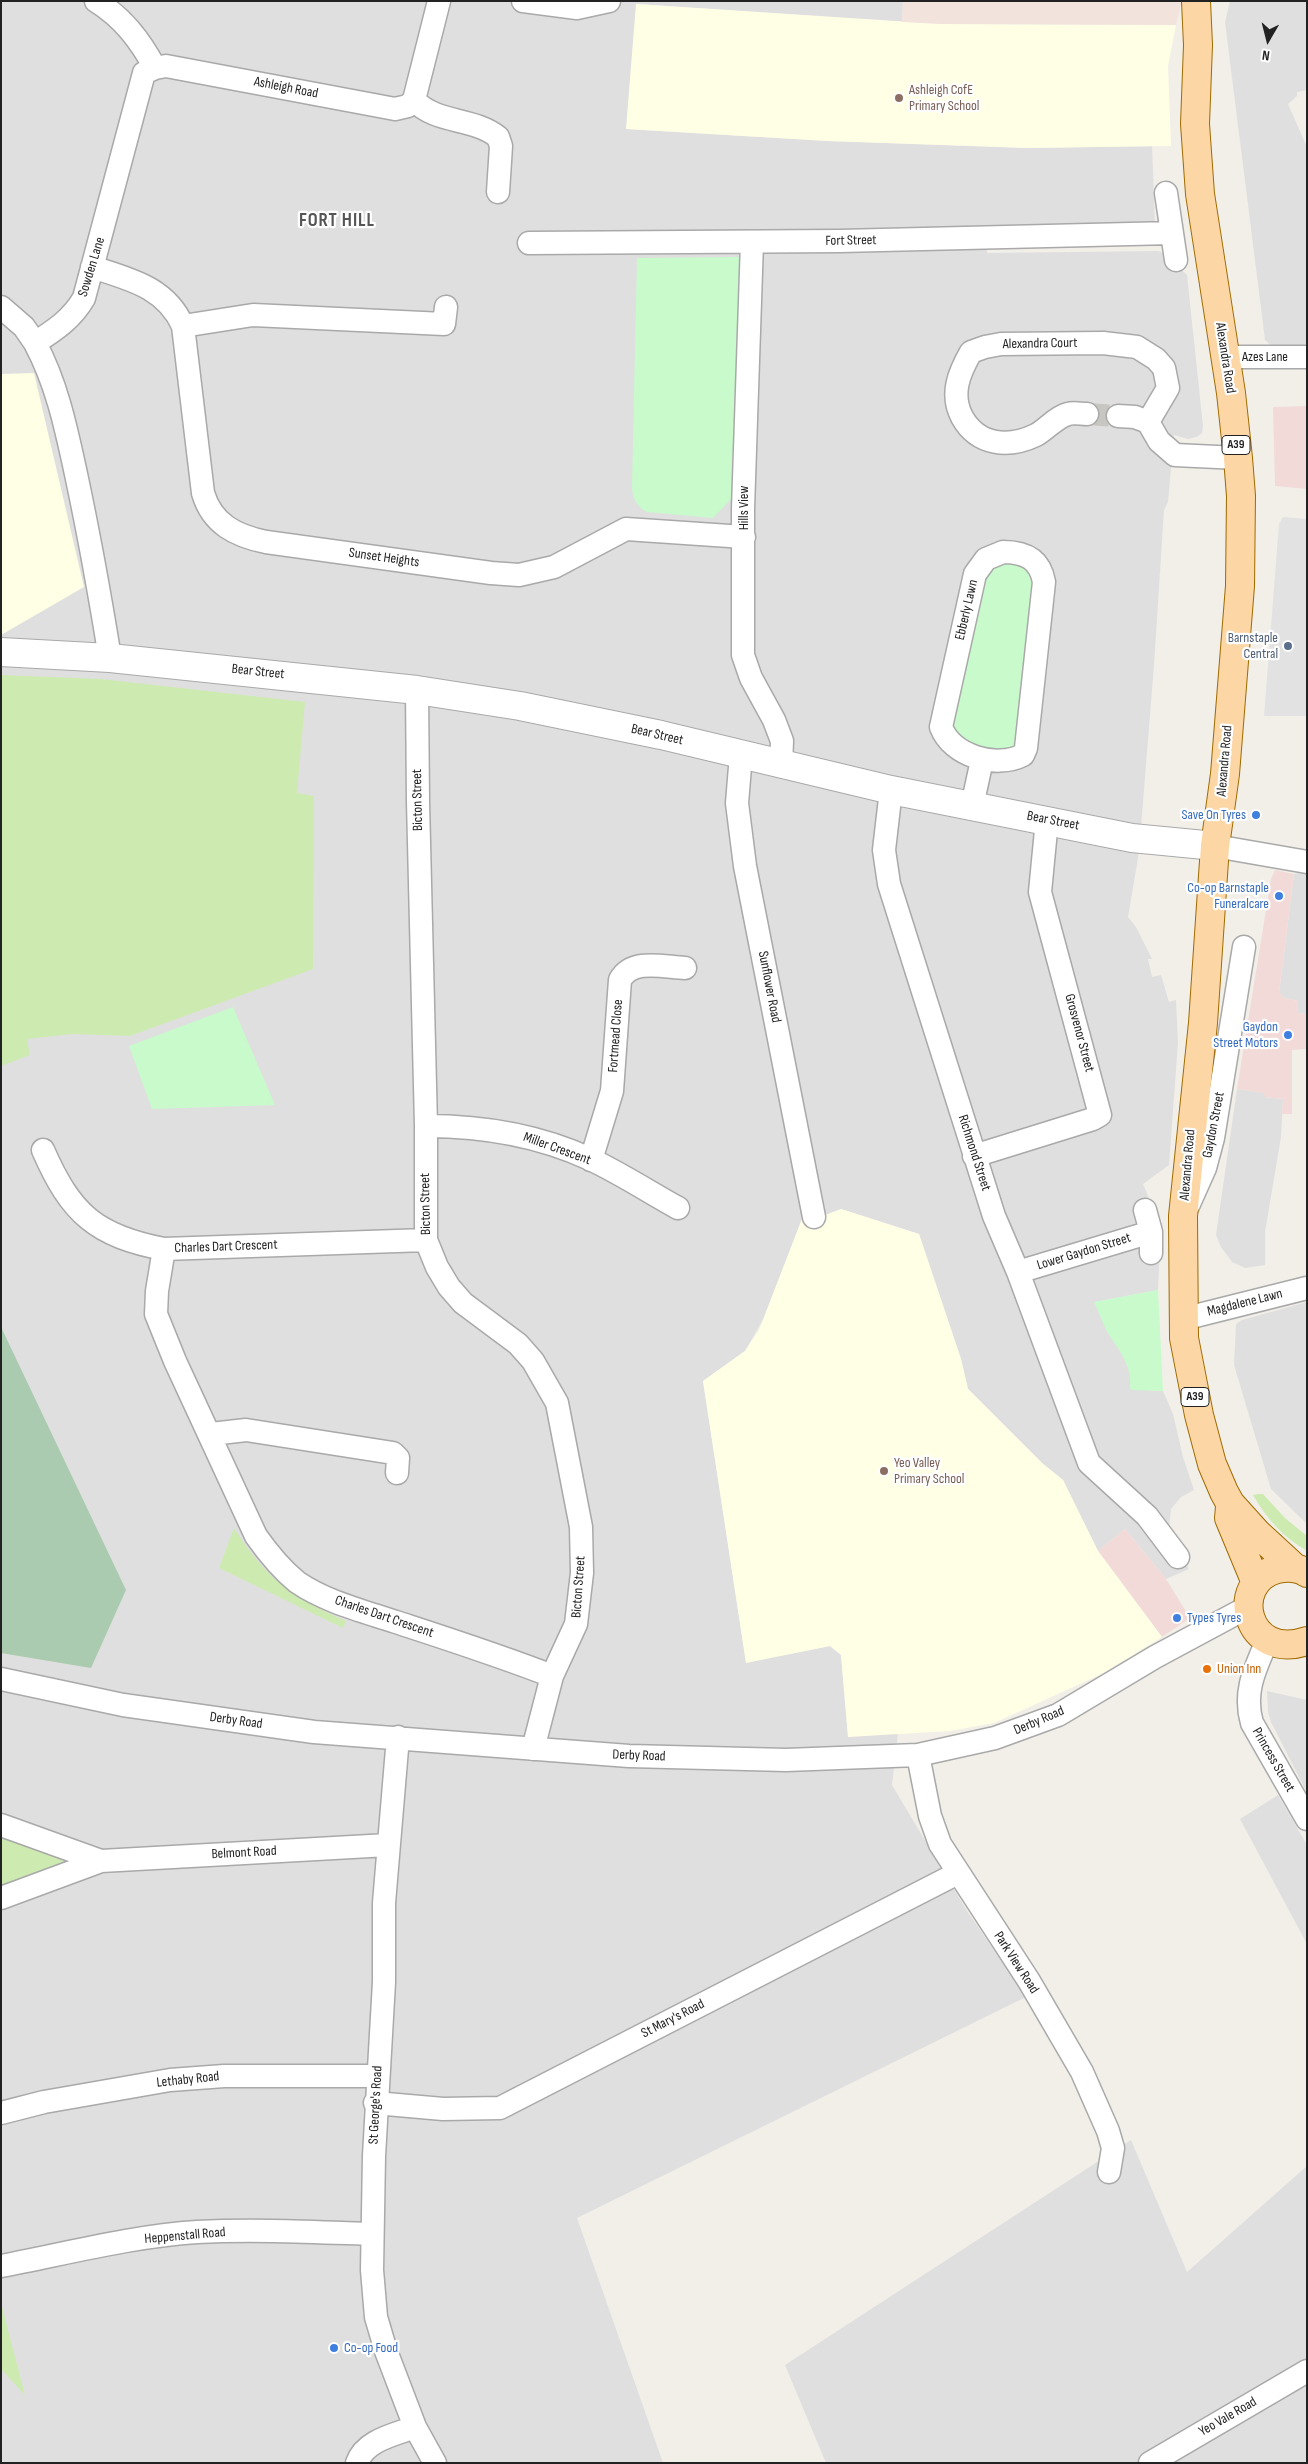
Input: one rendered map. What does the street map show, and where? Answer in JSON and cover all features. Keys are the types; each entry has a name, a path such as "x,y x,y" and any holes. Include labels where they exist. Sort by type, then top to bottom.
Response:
{"main road":[{"name":"Alexandra Road","path":"1196,1 1198,45 1195,124 1200,194 1224,357 1231,392 1241,496 1240,586 1225,774 1215,846 1203,1023 1184,1216 1183,1319 1190,1372 1199,1416 1212,1464 1230,1503 1256,1533 1301,1571"},
{"name":"Alexandra Road","path":"1198,45 1213,1"},
{"name":"Alexandra Road","path":"1230,1503 1229,1518 1252,1595 1250,1620 1257,1632 1268,1641"},
{"path":"1252,1595 1273,1570 1284,1568 1301,1571"},
{"path":"1268,1641 1285,1646 1303,1648"}],"street":[{"path":"439,1 414,100 427,111 482,127 498,137 500,146 498,192"},
{"path":"523,1 577,8 609,1"},
{"path":"100,2 131,30 156,68"},
{"name":"Ashleigh Road","path":"156,68 175,68 395,109 408,106 414,100"},
{"name":"Sowden Lane","path":"35,343 65,323 78,308 87,288 139,87 144,73 156,68"},
{"path":"1166,193 1176,260"},
{"name":"Fort Street","path":"529,243 752,242 1172,233"},
{"name":"Hills View","path":"752,242 744,537 744,663 774,720 782,741 781,765"},
{"name":"Sunset Heights","path":"92,267 138,282 154,290 173,307 183,326 203,493 211,512 226,528 238,534 266,542 491,573 519,575 554,567 626,528 744,537"},
{"path":"1,307 24,327 35,343 52,378 64,419 93,553 110,658"},
{"path":"183,326 253,315 444,324"},
{"name":"Alexandra Court","path":"1087,414 1065,414 1036,435 1015,443 995,443 981,438 966,424 956,400 958,380 971,352 984,346 1001,344 1103,343 1137,347 1156,358 1164,368 1167,379 1168,388 1148,422"},
{"name":"Azes Lane","path":"1224,357 1307,357"},
{"path":"1118,416 1135,417 1148,422 1159,440 1174,455 1238,458"},
{"name":"Ebberly Lawn","path":"1013,552 1035,562 1044,582 1030,729 1023,755 1007,761 982,760 950,744 941,727 975,574 981,563 994,554 1013,552"},
{"name":"Bear Street","path":"1,652 110,658 418,690 520,706 661,735 891,790 1132,838 1215,846 1307,862"},
{"name":"Bicton Street","path":"418,690 418,802 426,1126 426,1240 437,1267 449,1287 463,1303 518,1344 533,1361 557,1403 581,1527 582,1573 576,1624 552,1676 533,1749"},
{"name":"Sunflower Road","path":"740,755 737,803 745,866 814,1217"},
{"path":"972,806 982,760"},
{"name":"Richmond Street","path":"891,790 884,850 889,884 994,1216 1018,1272 1089,1463 1147,1516 1178,1557"},
{"name":"Grosvenor Street","path":"974,1156 1093,1119 1100,1114 1040,892 1047,820"},
{"name":"Gaydon Street","path":"1184,1216 1205,1168 1213,1138 1244,947"},
{"name":"Fortmead Close","path":"591,1160 612,1091 620,980 628,970 636,966 685,968"},
{"path":"1203,1023 1231,1031"},
{"name":"Miller Crescent","path":"426,1126 464,1126 508,1132 549,1143 591,1160 679,1210"},
{"path":"43,1150 60,1187 83,1216 106,1231 132,1243 164,1249"},
{"name":"Lower Gaydon Street","path":"1018,1272 1151,1242 1144,1210"},
{"name":"Charles Dart Crescent","path":"426,1240 164,1249 157,1291 156,1314 175,1361 211,1434 256,1536 269,1555 297,1581 321,1595 352,1608 511,1660 552,1676"},
{"name":"Magdalene Lawn","path":"1183,1319 1307,1288"},
{"path":"211,1434 246,1430 393,1453 398,1458 397,1473"},
{"name":"Derby Road","path":"1,1679 170,1712 314,1732 629,1756 786,1760 918,1754 995,1738 1058,1715 1199,1631 1252,1595"},
{"name":"Princess Street","path":"1268,1641 1251,1678 1248,1711 1252,1723 1307,1820"},
{"name":"St George's Road","path":"398,1737 388,1845 384,1982 376,2103 372,2234 376,2317 392,2368 415,2427 434,2463"},
{"name":"Park View Road","path":"918,1754 930,1816 940,1844 1029,1981 1082,2072 1108,2131 1113,2148 1110,2172"},
{"name":"Belmont Road","path":"1,1825 100,1861"},
{"name":"Belmont Road","path":"1,1898 100,1861 388,1845"},
{"name":"St Mary's Road","path":"376,2103 443,2109 500,2108 958,1874"},
{"name":"Lethaby Road","path":"1,2113 44,2102 170,2080 224,2076 378,2076"},
{"name":"Heppenstall Road","path":"1,2266 197,2232 287,2231 372,2234"},
{"name":"Yeo Vale Road","path":"1150,2463 1307,2371"},
{"path":"357,2463 361,2452 373,2443 415,2427"}],"shaded area":[{"path":"1,1 903,1 902,22 637,4 627,129 828,141 1028,148 1152,146 1155,225 987,225 987,253 1158,251 1164,253 1187,275 1203,426 1202,433 1197,437 1188,439 1174,435 1168,502 1164,510 1139,852 1128,917 1136,927 1152,959 1148,959 1152,977 1161,975 1169,1002 1176,1000 1178,1043 1169,1165 1143,1184 1161,1227 1158,1290 1095,1302 1108,1333 1122,1352 1131,1375 1130,1389 1163,1391 1173,1414 1183,1457 1194,1490 1181,1497 1171,1509 1169,1530 1189,1569 1166,1579 1125,1529 1098,1551 1063,1480 1042,1463 968,1389 961,1359 919,1234 841,1209 765,1316 745,1351 703,1381 746,1662 830,1646 841,1655 848,1736 898,1733 892,1785 967,1911 1026,1997 577,2218 663,2463 1,2463"},
{"path":"903,1 1182,1 1176,25 941,24 902,22"},
{"path":"1230,1 1307,1 1307,90 1297,92 1297,96 1288,104 1307,147 1307,350 1273,347 1265,340 1225,22"},
{"name":"Ashleigh CofE Primary School","path":"636,4 941,24 1176,25 1168,66 1171,146 1028,148 828,141 626,129"},
{"path":"34,373 84,587 1,635 1,374"},
{"path":"1307,406 1307,489 1275,486 1273,407"},
{"name":"Barnstaple Central","path":"1283,517 1307,519 1307,716 1264,716 1279,524"},
{"path":"1275,870 1294,874 1279,993 1285,998 1298,1001 1298,1013 1307,1014 1307,1049 1292,1050 1292,1114 1282,1114 1283,1099 1265,1097 1264,1093 1237,1089 1271,879"},
{"path":"1294,874 1307,874 1307,1014 1298,1013 1298,1001 1285,998 1279,993"},
{"path":"1237,1089 1265,1093 1265,1097 1283,1099 1281,1137 1265,1232 1265,1265 1245,1268 1232,1262 1221,1247 1216,1235"},
{"name":"Yeo Valley Primary School","path":"841,1209 919,1234 961,1359 968,1389 1042,1463 1063,1480 1098,1551 1162,1637 1102,1674 994,1723 950,1731 848,1737 841,1655 830,1646 746,1663 703,1381 745,1351 759,1330 803,1216 820,1217"},
{"path":"1307,1302 1307,1524 1271,1489 1234,1365 1236,1324 1242,1320"},
{"path":"1,1327 126,1590 91,1668 1,1653"},
{"path":"1125,1529 1166,1579 1190,1618 1162,1637 1098,1551"},
{"path":"1267,1691 1307,1700 1307,1793 1271,1722 1268,1712"},
{"path":"1278,1795 1307,1845 1307,1944 1240,1819"},
{"path":"1131,2140 1187,2272 1307,2166 1307,2463 826,2463 785,2365"}],"green space":[{"path":"740,257 738,492 713,518 647,512 636,502 632,488 637,258"},
{"path":"1035,561 1016,758 945,737 981,563"},
{"path":"1,675 101,679 305,702 297,793 314,796 313,969 130,1036 72,1034 27,1039 30,1055 1,1066"},
{"path":"233,1007 275,1105 152,1109 129,1046"},
{"path":"1158,1290 1163,1391 1130,1389 1129,1373 1125,1360 1107,1331 1094,1302"},
{"path":"1263,1494 1285,1518 1307,1536 1307,1551 1290,1540 1270,1520 1253,1495"},
{"path":"234,1528 257,1561 269,1574 281,1585 310,1604 346,1621 343,1628 219,1568"},
{"path":"1,1826 99,1861 1,1897"},
{"path":"1,2303 25,2395 1,2369"}],"tunnel":[{"path":"1087,414 1118,416"}],"place":[{"name":"Ashleigh CofE Primary School","path":"899,98"},
{"name":"Barnstaple Central","path":"1288,646"},
{"name":"Save On Tyres","path":"1256,815"},
{"name":"Co-op Barnstaple Funeralcare","path":"1279,896"},
{"name":"Gaydon Street Motors","path":"1288,1035"},
{"name":"Yeo Valley Primary School","path":"884,1471"},
{"name":"Types Tyres","path":"1177,1618"},
{"name":"Union Inn","path":"1207,1669"},
{"name":"Co-op Food","path":"334,2348"}],"district":[{"name":"FORT HILL","path":"337,221"}]}
